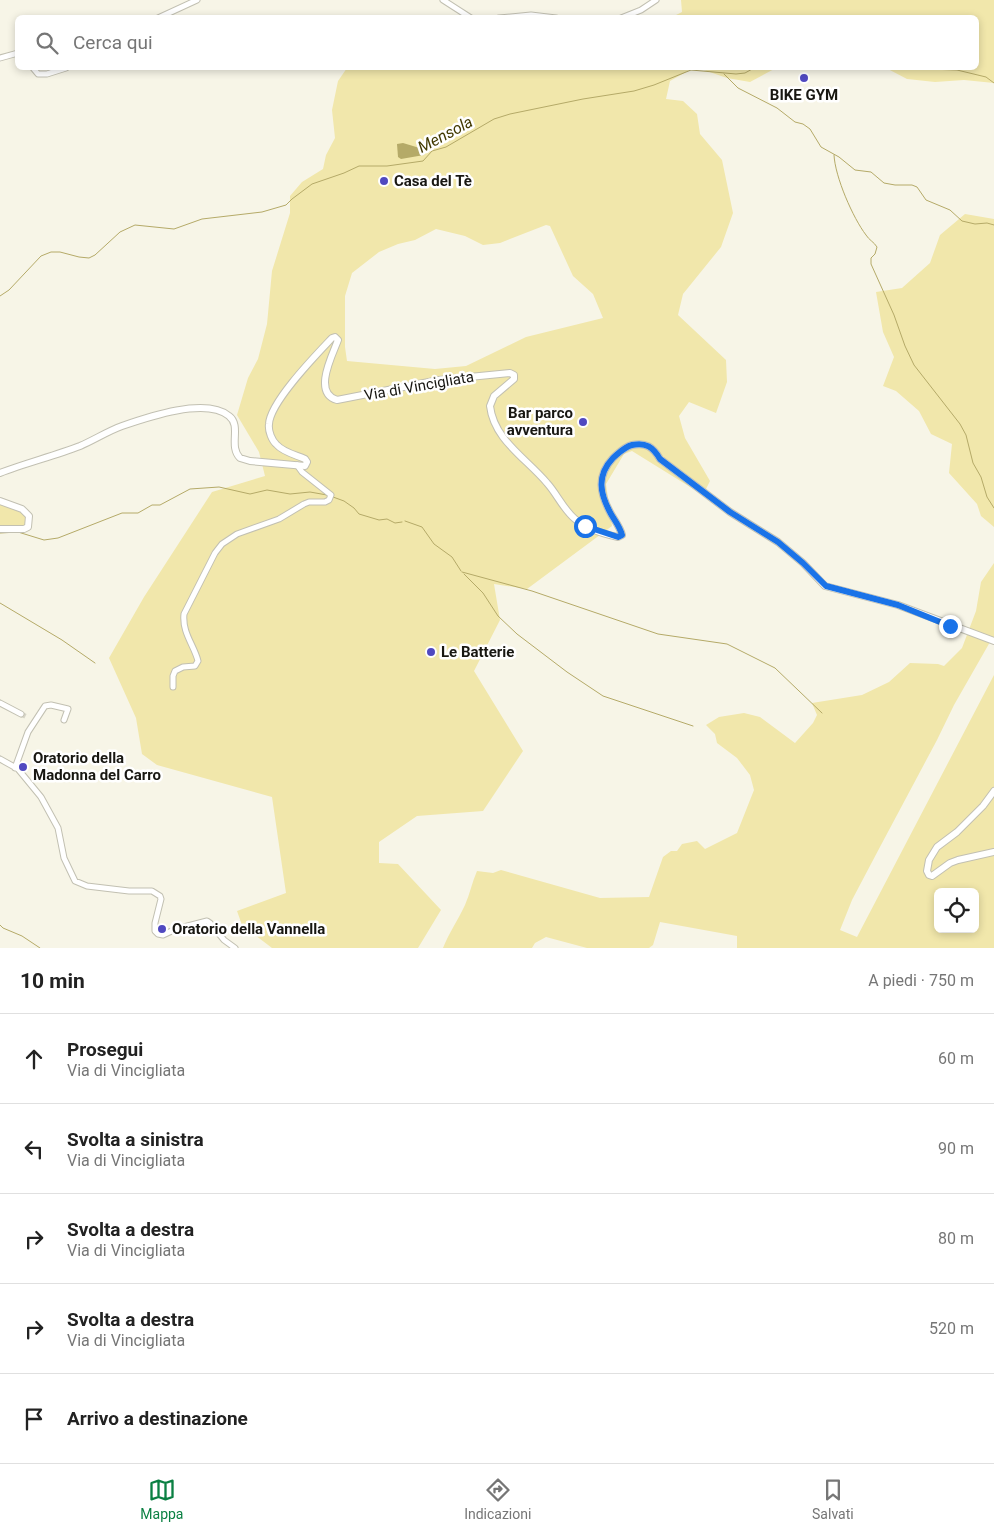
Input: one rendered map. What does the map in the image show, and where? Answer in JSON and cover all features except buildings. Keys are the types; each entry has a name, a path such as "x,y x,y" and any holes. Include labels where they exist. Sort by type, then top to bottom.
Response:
{"street":[{"path":"164,15 197,0"},
{"path":"443,0 466,15"},
{"path":"644,8 651,0"},
{"path":"628,15 656,0"},
{"path":"0,58 15,54"},
{"path":"35,70 42,75 59,70"},
{"name":"Via di Vincigliata","path":"297,465 305,466 307,462 278,446 271,436 269,424 277,404 303,368 334,337 338,340 325,376 326,387 331,398 337,400 439,380 510,373 514,375 514,379 494,396 490,406 496,426 514,450 547,483 564,508 574,519 585,526 612,536 618,537 622,535 602,494 601,478 608,464 620,451 629,446 642,444 653,448 660,459 730,512 778,542 826,586 898,605 994,641"},
{"path":"0,473 80,446 121,427 178,410 195,408 218,410 232,417 235,426 234,450 240,458 250,461 297,465 302,472 330,497 325,502 309,502 304,504 279,519 237,534 222,544 215,553 184,614 183,621 186,632 198,661 194,666 183,667 175,671 173,687"},
{"path":"0,501 22,509 29,516 29,522 28,527 24,528 0,529"},
{"path":"0,703 21,714"},
{"path":"16,768 28,732 45,706 48,704 68,709 64,720"},
{"path":"27,717 34,721"},
{"path":"0,758 24,774 41,797 58,828 64,858 75,881 87,886 154,892 161,899 154,924 155,931 158,934 163,935 176,929 207,921 224,940 235,948"},
{"path":"994,791 983,806 958,832 937,847 929,860 927,871 932,876 950,863 994,852"}],"shaded area":[{"path":"681,0 994,0 994,83 964,80 935,82 907,79 890,70 979,70 979,15 676,15 682,12"},
{"path":"346,70 689,70 670,81 666,99 683,101 697,114 700,134 722,160 733,213 721,247 683,294 678,315 726,360 727,382 716,413 689,402 679,416 685,438 710,481 703,495 632,451 624,454 606,484 612,526 527,589 494,584 500,620 474,671 523,751 483,811 417,816 379,842 379,863 398,864 441,910 418,948 272,948 242,925 237,911 286,893 272,797 157,765 142,754 136,718 109,658 144,597 212,492 265,476 259,452 237,415 248,378 258,359 267,324 272,271 290,213 290,196 302,182 323,169 326,155 335,138 332,110 338,81","holes":["546,225 550,226 573,276 593,294 603,318 526,337 466,366 435,369 347,361 345,347 345,296 352,273 379,252 398,244 415,240 436,229 465,236 483,245 500,243"]},
{"path":"704,70 772,70 750,82 727,78"},
{"path":"403,143 423,149 424,155 401,159 398,157 397,144"},
{"path":"965,214 994,219 994,527 981,516 977,504 949,473 952,444 931,434 919,411 896,391 883,386 894,357 883,332 876,292 902,288 930,263 940,235"},
{"path":"0,503 24,512 28,520 25,526 0,527"},
{"path":"994,563 994,645 990,642 954,705 852,900 840,930 857,937 994,675 994,948 737,948 737,936 660,922 653,945 649,948 587,948 546,937 535,943 532,948 443,948 465,905 477,871 493,873 501,870 600,898 649,897 663,857 671,851 677,851 682,844 697,841 705,849 737,833 754,790 750,775 737,758 717,743 715,734 706,725 719,717 744,713 760,717 795,743 813,723 817,715 812,703 862,695 889,682 910,663 944,666 962,648 976,611 981,582"}],"waterway":[{"name":"Mensola","path":"0,296 9,290 41,256 51,252 89,258 95,255 120,232 135,225 174,229 202,219 262,212 286,205 312,184 359,166 387,166 423,161 432,151 446,147 494,119 583,99 634,91 691,70"},
{"name":"Mensola","path":"691,70 736,74 750,70"},
{"path":"957,70 986,77 994,83"},
{"path":"724,74 738,88 777,108 795,122 803,124 810,129 821,147 839,157 855,170 871,172 884,183 917,187 926,200 950,210 962,221 994,225"},
{"path":"834,155 841,185 850,208 867,237 877,247 875,254 871,258 871,264 894,315 905,346 914,365 960,424 966,435 973,463 981,477 987,497 994,508"},
{"path":"0,533 18,532 44,540 58,538 122,513 138,513 152,505 160,505 190,489 219,487 250,494 267,490 290,494 310,492 327,495"},
{"path":"333,497 344,501 359,514 379,520 387,519 395,523 402,522"},
{"path":"405,521 422,527 434,544 452,557 461,571"},
{"path":"462,572 532,591 658,634 727,644 775,668 822,713"},
{"path":"464,574 483,593 498,616 517,634 567,672 603,696 693,726"},
{"path":"0,603 62,640 95,663"},
{"path":"0,925 40,948"}],"tunnel":[{"path":"21,714 27,717"}],"place":[{"name":"BIKE GYM","path":"804,78"},
{"name":"Casa del Tè","path":"384,181"},
{"name":"Bar parco avventura","path":"583,422"},
{"name":"Le Batterie","path":"431,652"},
{"name":"Oratorio della Madonna del Carro","path":"23,767"},
{"name":"Oratorio della Vannella","path":"162,929"}],"route":[{"path":"585,526 612,536 618,537 622,535 602,494 601,478 608,464 620,451 629,446 642,444 653,448 660,459 730,512 778,542 826,586 898,605 950,626"}]}
